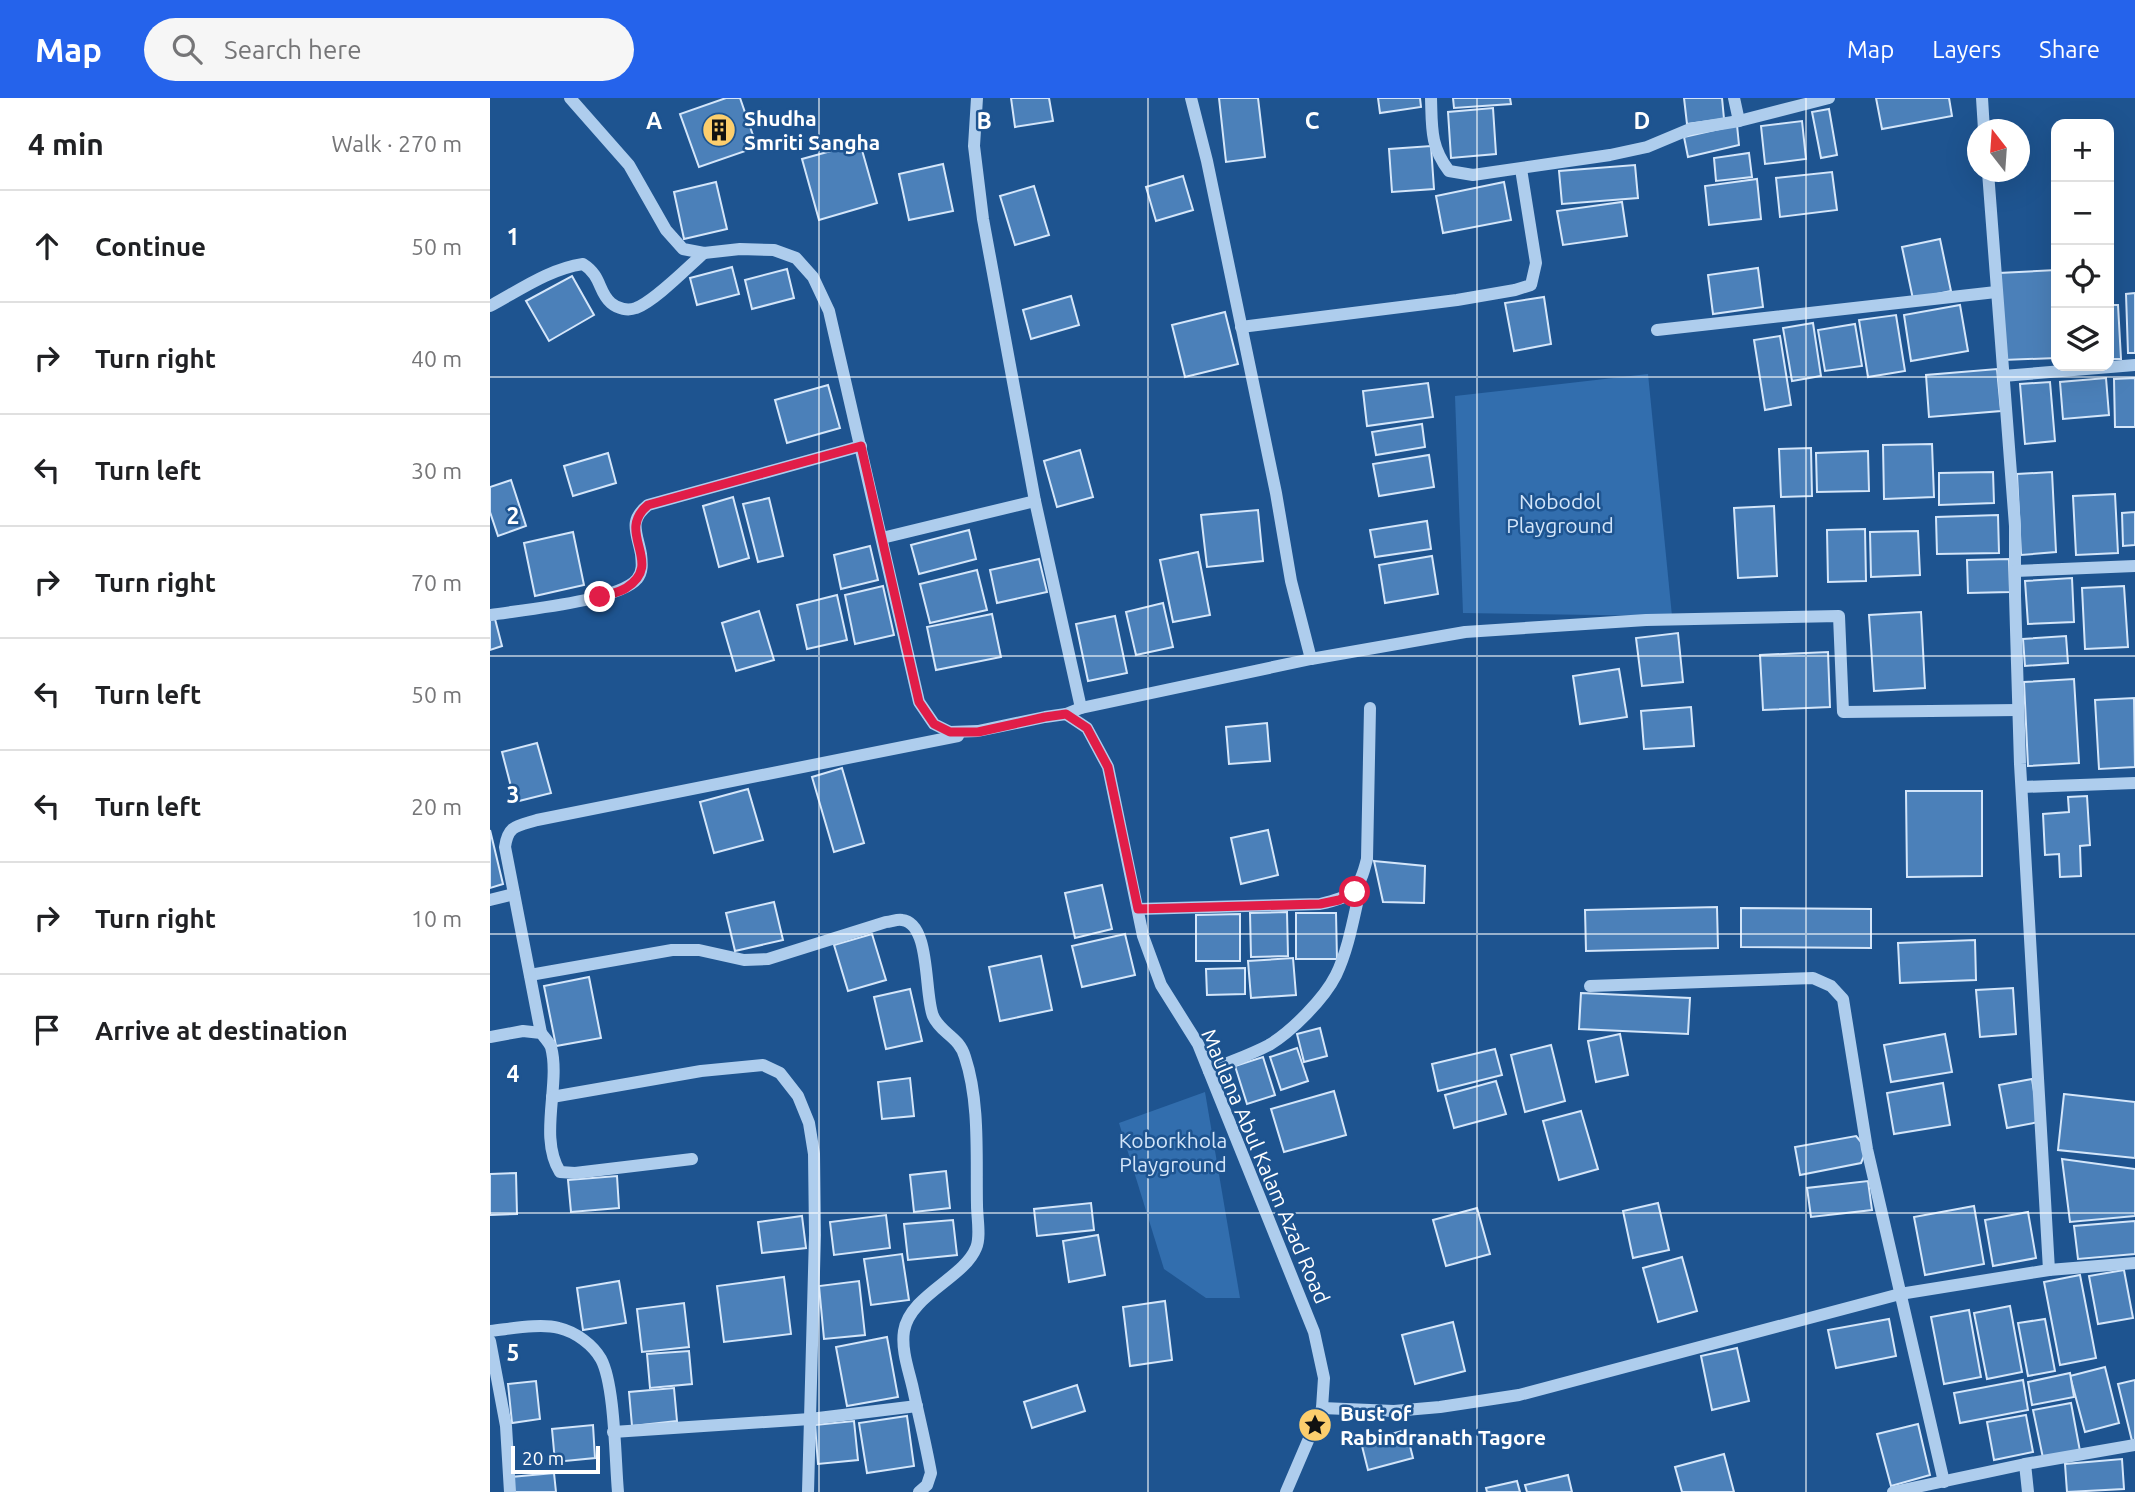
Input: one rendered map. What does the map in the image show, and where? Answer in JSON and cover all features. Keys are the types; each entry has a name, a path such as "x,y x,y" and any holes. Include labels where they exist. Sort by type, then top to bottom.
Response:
{"street":[{"path":"570,98 629,165 666,230 684,249 704,253 740,249 774,250 796,258 813,277 829,312 919,702 934,724 950,732 978,732"},
{"path":"977,98 974,146 983,219 1035,501 1081,708"},
{"path":"1191,98 1207,161 1276,492 1291,581 1311,659"},
{"path":"1431,98 1433,141 1438,157 1449,171 1473,175 1647,147 1690,129 1739,121 1829,98"},
{"path":"1734,98 1739,121"},
{"path":"1982,98 1983,119"},
{"path":"1241,327 1457,300 1531,285 1536,263 1521,169"},
{"path":"1989,182 2015,526 2018,710 2049,1270"},
{"path":"490,306 548,274 567,266 583,264 593,270 609,302 620,309 635,309 649,301 704,253"},
{"path":"1657,330 1996,292"},
{"path":"2003,376 2135,365"},
{"path":"490,615 600,597 624,589 637,579 642,568 635,525 638,513 648,505 861,446"},
{"path":"882,538 1035,501"},
{"path":"2015,571 2135,566"},
{"path":"692,1160 575,1172 560,1172 554,1163 551,1144 550,1045 541,1033 505,847 507,835 514,827 537,820 1066,714 1081,708 1311,659 1465,632 1646,620 1839,616 1843,712 2018,710"},
{"path":"1209,1071 1268,1045 1289,1031 1320,998 1336,976 1367,859 1370,708"},
{"name":"Maulana Abul Kalam Azad Road","path":"1066,714 1087,728 1108,767 1143,936 1161,985 1198,1044 1314,1332 1324,1378 1322,1408 1286,1492"},
{"path":"2022,787 2135,783"},
{"path":"1138,909 1320,904 1339,900 1355,892 1362,879"},
{"path":"490,900 514,894"},
{"path":"530,975 672,950 698,950 744,960 768,959 886,922 902,920 914,925 920,937 933,1016 944,1031 957,1040 965,1056 976,1140 977,1230 977,1247 963,1266 944,1280 912,1312 904,1331 906,1362 931,1472 927,1485 919,1492"},
{"path":"1590,986 1813,978 1831,986 1843,999 1867,1149 1944,1482"},
{"path":"490,1037 523,1031 541,1033"},
{"path":"552,1097 740,1066 763,1065 780,1073 798,1096 809,1123 814,1154 815,1235 808,1492"},
{"path":"1322,1408 1394,1411 1518,1395 1900,1294 2049,1270 2135,1263"},
{"path":"490,1331 558,1327 572,1332 591,1346 602,1360 609,1384 618,1492"},
{"path":"490,1341 506,1426 510,1492"},
{"path":"613,1432 810,1419 917,1406"},
{"path":"1893,1492 2025,1464 2135,1445"},
{"path":"2025,1464 2028,1492"}],"green space":[{"name":"Nobodol Playground","path":"1648,374 1672,616 1463,613 1455,396"},
{"name":"Koborkhola Playground","path":"1205,1092 1240,1298 1206,1298 1164,1269 1119,1123"}],"building":[{"name":"Shudha Smriti Sangha","path":"726,98 740,98 757,147 699,167 680,114"},
{"path":"1011,98 1049,98 1053,121 1015,127"},
{"path":"1219,98 1258,98 1265,157 1226,162"},
{"path":"1378,98 1420,98 1421,107 1380,113"},
{"path":"1453,98 1510,98 1511,104 1454,108"},
{"path":"1684,98 1722,98 1724,119 1687,124"},
{"path":"1876,98 1949,98 1952,116 1882,129"},
{"path":"1493,108 1496,154 1451,158 1448,112"},
{"path":"1829,109 1837,155 1821,158 1812,112"},
{"path":"1802,121 1806,159 1765,164 1761,126"},
{"path":"1737,125 1739,145 1688,157 1684,137"},
{"path":"860,143 877,203 819,220 802,159"},
{"path":"1431,146 1434,189 1392,192 1389,149"},
{"path":"1749,153 1752,177 1716,181 1714,158"},
{"path":"943,164 953,211 909,220 899,174"},
{"path":"1635,165 1638,198 1562,204 1559,171"},
{"path":"1832,172 1837,210 1780,217 1776,178"},
{"path":"1183,176 1193,210 1156,221 1146,187"},
{"path":"1757,179 1761,219 1709,225 1705,186"},
{"path":"716,182 727,229 684,239 674,192"},
{"path":"1504,182 1511,220 1443,233 1436,196"},
{"path":"1034,186 1049,235 1015,245 1000,196"},
{"path":"1622,202 1627,236 1563,245 1557,211"},
{"path":"1940,239 1951,291 1913,299 1902,247"},
{"path":"732,267 739,294 697,305 690,278"},
{"path":"1758,268 1763,307 1713,314 1708,275"},
{"path":"787,269 794,298 752,309 745,280"},
{"path":"2051,270 2051,358 2003,360 1999,273"},
{"path":"572,276 594,315 549,341 526,301"},
{"path":"2135,293 2135,353 2128,353 2126,294"},
{"path":"1071,296 1079,325 1031,339 1023,310"},
{"path":"1544,297 1551,344 1514,351 1505,303"},
{"path":"1960,305 1968,351 1911,361 1904,315"},
{"path":"2114,305 2118,305 2121,359 2114,359"},
{"path":"1225,312 1238,364 1185,377 1172,325"},
{"path":"1896,315 1905,371 1868,377 1859,320"},
{"path":"1813,323 1821,376 1792,381 1783,328"},
{"path":"1855,324 1862,366 1825,371 1818,330"},
{"path":"1780,336 1791,405 1765,410 1754,340"},
{"path":"1997,369 2001,411 1929,417 1926,375"},
{"path":"2106,378 2109,415 2063,419 2060,382"},
{"path":"2135,378 2135,427 2115,427 2114,379"},
{"path":"2050,382 2055,441 2025,444 2020,384"},
{"path":"1428,383 1433,417 1367,426 1363,391"},
{"path":"828,385 840,428 787,443 775,400"},
{"path":"1422,424 1425,447 1376,455 1372,432"},
{"path":"1932,444 1934,497 1884,499 1883,445"},
{"path":"1811,448 1812,496 1781,497 1779,449"},
{"path":"1080,450 1093,497 1057,507 1044,461"},
{"path":"1868,451 1869,491 1817,492 1816,453"},
{"path":"608,453 616,483 573,496 564,466"},
{"path":"1429,455 1434,487 1379,496 1373,464"},
{"path":"1993,472 1994,503 1939,505 1939,473"},
{"path":"2052,472 2056,552 2021,555 2017,474"},
{"path":"511,480 526,526 498,536 490,512 490,487"},
{"path":"2115,494 2118,553 2076,555 2073,496"},
{"path":"733,497 749,558 719,567 703,506"},
{"path":"769,498 783,556 758,562 743,504"},
{"path":"1774,506 1777,576 1738,578 1734,508"},
{"path":"1258,510 1263,561 1207,567 1201,515"},
{"path":"2135,512 2135,545 2123,546 2122,513"},
{"path":"1998,515 1999,553 1937,554 1936,517"},
{"path":"1427,521 1431,549 1375,557 1370,530"},
{"path":"1865,529 1866,581 1828,582 1827,530"},
{"path":"969,530 976,559 919,574 911,545"},
{"path":"1918,531 1920,575 1871,577 1870,532"},
{"path":"573,532 584,585 535,596 524,543"},
{"path":"870,546 878,580 841,589 834,555"},
{"path":"1198,552 1210,615 1173,622 1160,560"},
{"path":"1432,556 1438,594 1385,603 1379,565"},
{"path":"1039,559 1047,592 997,603 990,570"},
{"path":"2009,559 2010,592 1968,593 1967,560"},
{"path":"977,570 987,610 930,623 920,584"},
{"path":"2072,578 2074,622 2028,624 2025,581"},
{"path":"883,586 894,635 855,644 845,595"},
{"path":"2124,586 2128,647 2085,649 2082,588"},
{"path":"837,595 847,640 807,649 797,605"},
{"path":"1163,603 1173,647 1136,655 1126,612"},
{"path":"759,611 774,660 736,671 722,623"},
{"path":"1921,612 1925,688 1874,691 1869,615"},
{"path":"992,614 1001,657 936,670 927,627"},
{"path":"1115,616 1127,673 1088,681 1076,624"},
{"path":"495,619 502,646 490,650 490,620"},
{"path":"1678,633 1683,682 1642,686 1636,638"},
{"path":"2066,636 2068,663 2025,666 2023,639"},
{"path":"1828,652 1830,707 1763,710 1760,655"},
{"path":"1619,669 1627,717 1580,724 1573,676"},
{"path":"2074,679 2079,763 2028,766 2024,682"},
{"path":"2134,698 2135,767 2099,769 2095,700"},
{"path":"1691,707 1694,746 1644,749 1641,711"},
{"path":"1267,723 1270,761 1229,764 1226,727"},
{"path":"537,743 551,793 515,802 502,752"},
{"path":"842,768 864,843 834,852 812,777"},
{"path":"748,789 763,840 714,853 700,802"},
{"path":"1906,791 1982,791 1982,876 1907,877"},
{"path":"2087,796 2090,845 2080,846 2081,876 2060,877 2059,854 2045,855 2043,814 2069,812 2068,797"},
{"path":"490,830 503,884 490,888"},
{"path":"1268,830 1278,875 1241,884 1231,838"},
{"path":"1374,861 1425,866 1424,903 1383,902"},
{"path":"1102,885 1112,929 1075,938 1065,893"},
{"path":"774,902 783,940 735,951 726,913"},
{"path":"1717,907 1718,948 1586,951 1585,910"},
{"path":"1741,908 1871,909 1871,948 1741,947"},
{"path":"1287,912 1288,956 1251,957 1250,913"},
{"path":"1296,913 1336,913 1337,959 1296,959"},
{"path":"1240,914 1240,961 1196,961 1196,915"},
{"path":"872,934 886,980 848,991 834,945"},
{"path":"1125,934 1135,975 1082,987 1072,946"},
{"path":"1975,940 1976,980 1900,983 1898,943"},
{"path":"1041,956 1052,1010 1000,1021 989,967"},
{"path":"1293,958 1296,995 1251,998 1248,961"},
{"path":"1245,968 1245,994 1207,995 1206,969"},
{"path":"589,977 601,1038 556,1046 544,986"},
{"path":"2013,988 2016,1034 1980,1037 1976,990"},
{"path":"910,989 922,1041 886,1049 874,997"},
{"path":"1581,993 1690,998 1688,1034 1579,1029"},
{"path":"1320,1028 1327,1056 1304,1062 1297,1034"},
{"path":"1620,1034 1628,1075 1596,1082 1588,1041"},
{"path":"1945,1034 1952,1072 1891,1082 1884,1045"},
{"path":"1551,1045 1565,1101 1525,1112 1511,1055"},
{"path":"1297,1048 1308,1081 1281,1090 1270,1057"},
{"path":"1495,1049 1502,1075 1438,1091 1432,1064"},
{"path":"1263,1057 1275,1095 1247,1104 1235,1066"},
{"path":"910,1078 914,1116 882,1119 878,1082"},
{"path":"2032,1079 2039,1122 2007,1128 1999,1085"},
{"path":"1496,1081 1506,1114 1454,1128 1445,1095"},
{"path":"1943,1083 1950,1125 1894,1134 1887,1093"},
{"path":"1334,1091 1346,1135 1284,1152 1271,1109"},
{"path":"2064,1094 2135,1102 2135,1158 2058,1150"},
{"path":"1581,1111 1598,1169 1559,1180 1543,1121"},
{"path":"1856,1136 1867,1149 1861,1163 1800,1175 1795,1147"},
{"path":"2062,1159 2135,1169 2135,1216 2070,1222"},
{"path":"946,1171 950,1208 914,1212 910,1175"},
{"path":"516,1173 517,1214 490,1215 490,1174"},
{"path":"617,1176 619,1208 571,1212 568,1180"},
{"path":"1868,1181 1872,1210 1811,1217 1807,1188"},
{"path":"1091,1203 1094,1230 1037,1236 1034,1209"},
{"path":"1658,1203 1669,1250 1633,1258 1623,1211"},
{"path":"1974,1206 1984,1264 1925,1275 1914,1217"},
{"path":"1477,1208 1490,1254 1446,1266 1433,1220"},
{"path":"2028,1212 2036,1258 1993,1266 1985,1220"},
{"path":"886,1215 890,1248 834,1255 830,1222"},
{"path":"802,1216 806,1248 762,1253 758,1222"},
{"path":"953,1220 957,1255 908,1260 904,1224"},
{"path":"2135,1221 2135,1254 2078,1259 2074,1226"},
{"path":"1098,1235 1105,1275 1069,1282 1063,1241"},
{"path":"902,1254 909,1300 871,1305 864,1259"},
{"path":"1682,1257 1697,1311 1658,1322 1643,1268"},
{"path":"2124,1270 2133,1318 2098,1324 2089,1276"},
{"path":"2080,1275 2096,1358 2060,1365 2044,1282"},
{"path":"784,1277 791,1334 724,1342 717,1286"},
{"path":"619,1281 626,1323 583,1330 577,1288"},
{"path":"859,1281 865,1335 824,1339 819,1286"},
{"path":"1165,1301 1172,1360 1130,1366 1123,1307"},
{"path":"684,1303 689,1347 642,1352 637,1309"},
{"path":"2010,1306 2022,1372 1987,1379 1974,1313"},
{"path":"1969,1310 1981,1377 1944,1384 1931,1317"},
{"path":"1889,1319 1896,1356 1836,1368 1828,1330"},
{"path":"2045,1319 2055,1371 2028,1376 2018,1323"},
{"path":"1453,1322 1465,1371 1415,1384 1402,1335"},
{"path":"887,1337 898,1397 847,1406 836,1347"},
{"path":"1737,1348 1749,1401 1712,1410 1701,1356"},
{"path":"689,1351 692,1384 650,1388 647,1354"},
{"path":"2105,1367 2119,1423 2085,1432 2070,1376"},
{"path":"2070,1373 2074,1397 2032,1405 2028,1382"},
{"path":"2023,1380 2028,1410 1960,1423 1954,1393"},
{"path":"2135,1380 2135,1440 2132,1441 2118,1384"},
{"path":"536,1381 540,1419 512,1423 508,1384"},
{"path":"1077,1385 1085,1411 1032,1428 1024,1402"},
{"path":"674,1388 677,1421 632,1426 629,1392"},
{"path":"2071,1403 2080,1451 2043,1458 2033,1410"},
{"path":"2026,1415 2033,1452 1994,1460 1987,1422"},
{"path":"907,1416 914,1466 867,1473 859,1423"},
{"path":"854,1421 858,1460 818,1464 815,1425"},
{"path":"1918,1424 1930,1475 1891,1486 1877,1434"},
{"path":"593,1425 595,1458 555,1462 552,1429"},
{"path":"1406,1430 1413,1458 1368,1470 1361,1442"},
{"path":"1724,1454 1734,1492 1682,1492 1675,1467"},
{"path":"2122,1459 2124,1489 2067,1492 2065,1464"},
{"path":"554,1473 556,1492 512,1492 511,1477"},
{"path":"1568,1475 1572,1492 1527,1492 1525,1485"},
{"path":"1517,1481 1520,1492 1487,1492 1486,1488"}],"place":[{"name":"Shudha Smriti Sangha","path":"719,130"},
{"name":"Bust of Rabindranath Tagore","path":"1315,1425"}],"route":[{"path":"600,597 624,589 637,579 642,568 635,525 638,513 648,505 861,446 919,702 934,724 950,732 978,732 1066,714 1087,728 1108,767 1138,909 1320,904 1339,900 1355,892"}]}
